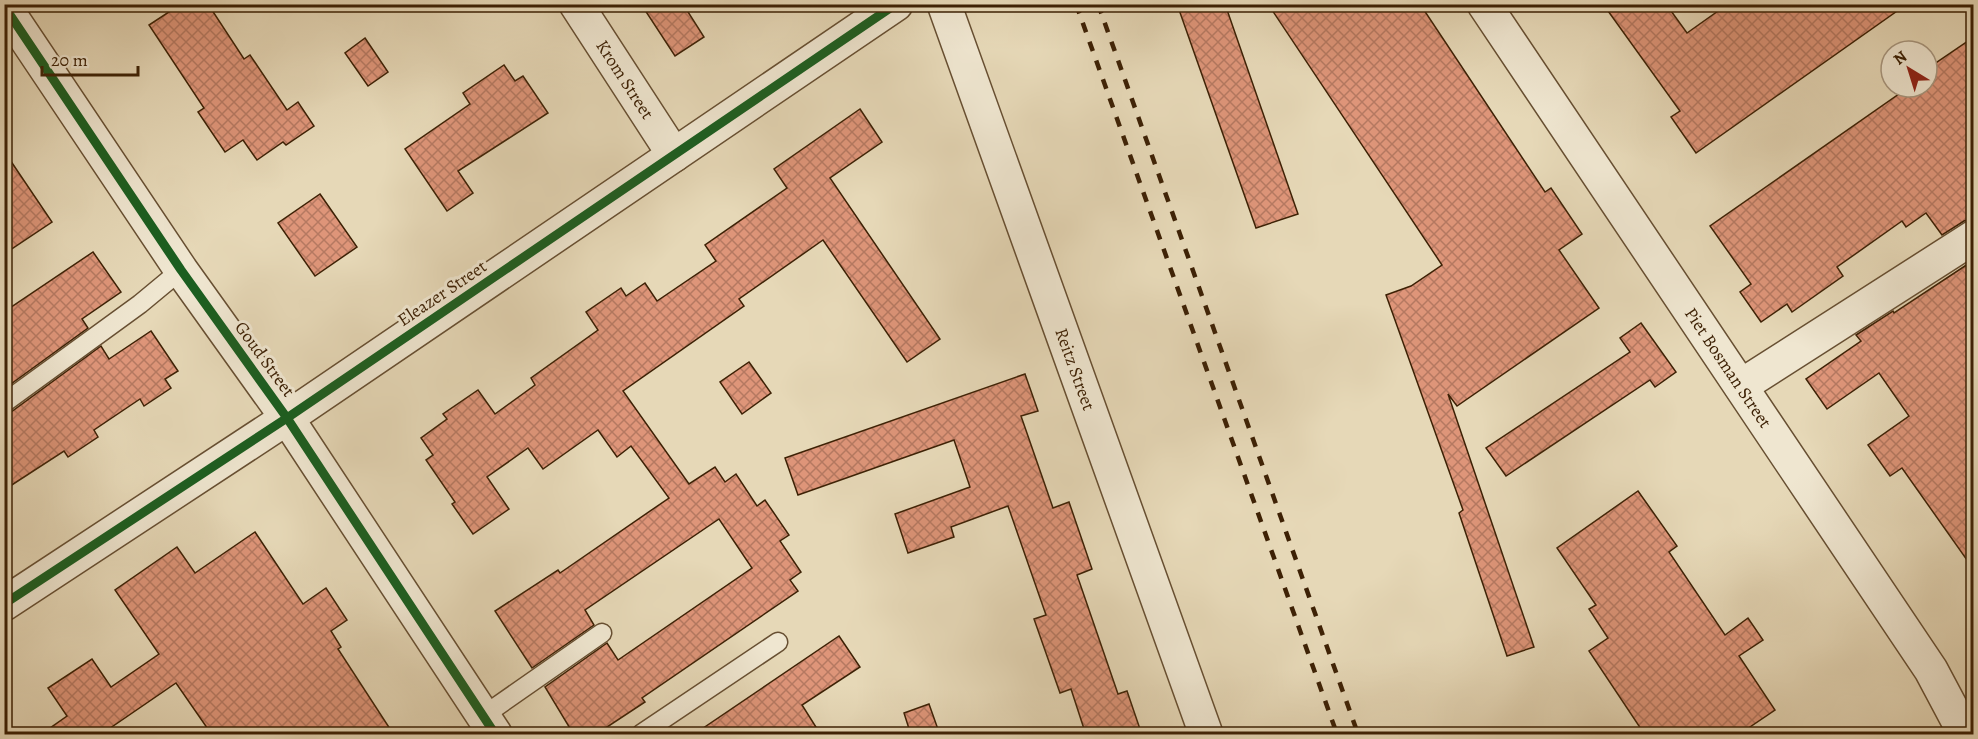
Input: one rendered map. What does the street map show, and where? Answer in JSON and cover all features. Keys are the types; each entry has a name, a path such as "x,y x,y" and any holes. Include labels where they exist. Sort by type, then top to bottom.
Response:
{"street":[{"name":"Krom Street","path":"576,4 674,155"},
{"name":"Eleazer Street","path":"4,604 287,418 896,4"},
{"name":"Reitz Street","path":"944,4 1206,735"},
{"name":"Piet Bosman Street","path":"1484,4 1931,670 1965,735"},
{"name":"Goud Street","path":"4,6 181,270 287,418 489,725"},
{"path":"1741,386 1974,237"}],"lane":[{"path":"4,403 140,304 181,270"},
{"path":"489,725 602,633"},
{"path":"641,735 778,642"}],"building":[{"path":"181,4 208,4 244,59 250,55 287,110 298,102 314,126 286,145 283,142 257,160 243,140 225,152 198,112 204,108 149,25"},
{"path":"641,4 683,4 704,37 675,56"},
{"path":"1177,4 1225,4 1298,214 1256,228"},
{"path":"1268,4 1420,4 1545,192 1551,188 1582,234 1559,250 1599,308 1457,406 1448,394 1534,647 1507,656 1459,513 1463,510 1386,295 1411,286 1442,265"},
{"path":"1603,4 1666,4 1687,33 1728,4 1907,4 1696,153 1671,117 1680,111"},
{"path":"1974,37 1974,218 1964,221 1942,235 1926,213 1906,227 1902,221 1837,267 1843,276 1792,312 1787,304 1761,322 1740,292 1751,284 1710,226 1892,99 1939,99 1939,61"},
{"path":"365,38 388,72 368,86 345,53"},
{"path":"504,65 515,81 523,76 548,113 458,171 473,193 447,211 405,149 470,104 463,93"},
{"path":"860,109 882,142 830,178 940,339 907,362 823,240 739,299 744,306 623,391 689,484 715,467 725,482 736,474 757,506 765,500 789,535 780,541 801,572 790,580 798,591 642,698 645,702 595,735 574,735 545,687 607,643 618,660 752,568 719,519 585,610 594,625 532,668 495,611 558,570 560,573 669,498 631,446 617,457 598,430 543,469 528,448 487,477 509,509 473,534 452,504 455,502 426,460 433,455 421,438 447,419 443,414 478,390 495,414 535,385 531,378 598,330 586,312 621,288 626,296 645,283 657,301 716,261 705,245 787,188 774,169"},
{"path":"4,151 52,222 4,254"},
{"path":"320,194 357,247 315,276 278,223"},
{"path":"93,252 121,292 82,319 88,328 4,389 4,312"},
{"path":"1974,260 1974,570 1902,468 1890,476 1868,445 1909,416 1879,373 1827,409 1806,379 1861,341 1856,335 1893,311 1894,313"},
{"path":"1641,323 1676,372 1655,387 1650,380 1506,476 1486,448 1630,352 1620,338"},
{"path":"151,331 178,371 165,379 171,388 144,406 140,399 94,430 98,437 68,457 64,451 4,490 4,414 11,412 101,346 109,359"},
{"path":"749,362 771,393 742,414 720,382"},
{"path":"1025,374 1038,411 1021,416 1053,508 1069,502 1092,569 1077,575 1118,694 1127,691 1142,735 1086,735 1071,689 1060,693 1034,619 1046,615 1008,506 951,527 954,537 908,553 895,514 970,487 954,440 798,495 785,458"},
{"path":"1638,491 1677,546 1669,552 1725,635 1748,618 1763,640 1739,656 1775,710 1738,735 1645,735 1589,651 1608,638 1589,609 1596,605 1557,548"},
{"path":"255,532 303,604 326,588 347,620 331,631 341,647 338,649 394,735 212,735 176,683 100,735 40,735 67,716 48,688 92,659 111,687 159,654 115,590 177,547 195,573"},
{"path":"839,636 860,667 802,705 821,735 693,735"},
{"path":"929,704 940,735 911,735 904,713"}],"railway":[{"path":"1076,4 1337,734"},
{"path":"1098,4 1358,734"}],"cycle path":[{"path":"4,604 287,418 896,4"},
{"path":"4,6 181,270 287,418 495,734"}]}
